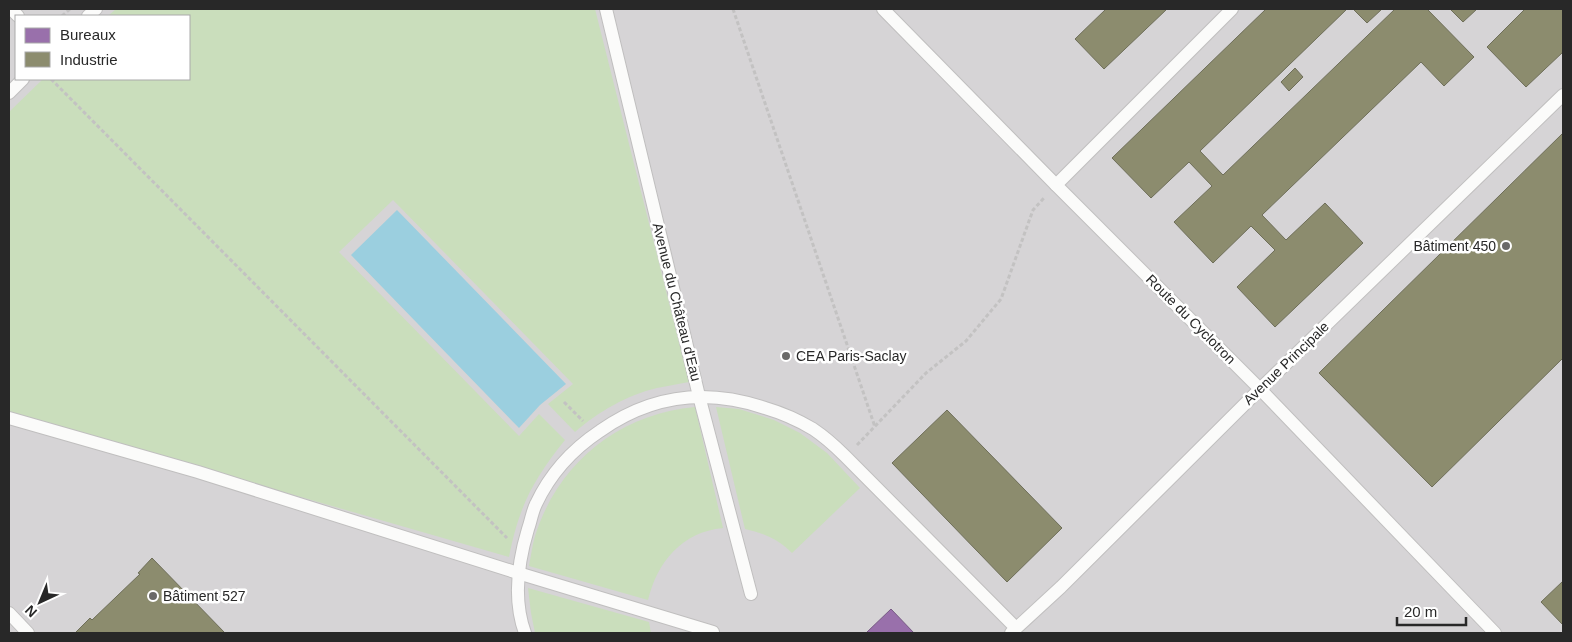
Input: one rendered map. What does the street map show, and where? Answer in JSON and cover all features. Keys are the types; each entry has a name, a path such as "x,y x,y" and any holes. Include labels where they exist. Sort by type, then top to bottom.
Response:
{"lane":[{"name":"Avenue du Château d'Eau","path":"606,9 699,396 751,594"},
{"name":"Route du Cyclotron","path":"883,9 1260,389 1495,633"},
{"path":"1056,185 1232,9"},
{"path":"9,93 22,80"},
{"name":"Avenue Principale","path":"1014,631 1563,95"},
{"path":"526,633 520,608 518,573 535,505 549,481 577,448 627,414 650,404 699,396 723,397 748,402 790,417 815,430 845,456 1014,631"},
{"path":"9,418 198,472 518,573 713,632"},
{"path":"9,613 28,633"}],"path":[{"path":"733,9 875,427"},
{"path":"52,80 522,552"},
{"path":"845,456 926,373 966,341 1001,299 1033,210 1056,185"}],"shaded area":[{"name":"CEA Paris-Saclay","path":"9,9 1563,9 1563,633 9,633"}],"green space":[{"path":"116,9 595,9 689,382 657,388 635,395 603,411 575,432 548,404 573,384 393,200 339,252 519,436 539,414 565,440 544,468 529,494 517,523 509,557 9,413 9,112 42,80 190,80 190,15 109,15"},
{"path":"695,407 723,528 695,536 674,551 658,573 648,600 529,566 535,536 545,510 559,486 576,465 595,447 617,432 641,420 667,412"},
{"path":"716,407 739,409 774,420 800,433 827,453 860,488 792,553 782,544 771,538 745,529"},
{"path":"528,588 649,622 651,633 535,633"}],"water":[{"path":"397,210 566,384 540,405 519,428 351,255"}],"building: Bureaux":[{"path":"891,609 914,633 866,633"}],"building: Industrie":[{"path":"1106,9 1167,9 1104,69 1075,39"},
{"path":"1266,9 1347,9 1200,151 1223,175 1395,9 1427,9 1474,57 1444,86 1421,62 1262,215 1286,240 1325,203 1363,243 1275,327 1237,287 1275,250 1251,226 1213,263 1174,222 1212,186 1189,162 1151,198 1112,158"},
{"path":"1353,9 1382,9 1367,23"},
{"path":"1450,9 1477,9 1463,22"},
{"path":"1525,9 1563,9 1563,52 1526,87 1487,47"},
{"path":"1295,68 1303,77 1289,91 1281,82"},
{"name":"Bâtiment 450","path":"1563,133 1563,358 1432,487 1319,373"},
{"path":"947,410 1062,528 1007,582 892,463"},
{"name":"Bâtiment 527","path":"152,558 225,633 76,632 90,618 92,620 140,574 138,573"},
{"path":"1563,581 1563,625 1541,602"}],"place":[{"name":"Bâtiment 450","path":"1506,246"},
{"name":"CEA Paris-Saclay","path":"786,356"},
{"name":"Bâtiment 527","path":"153,596"}]}
